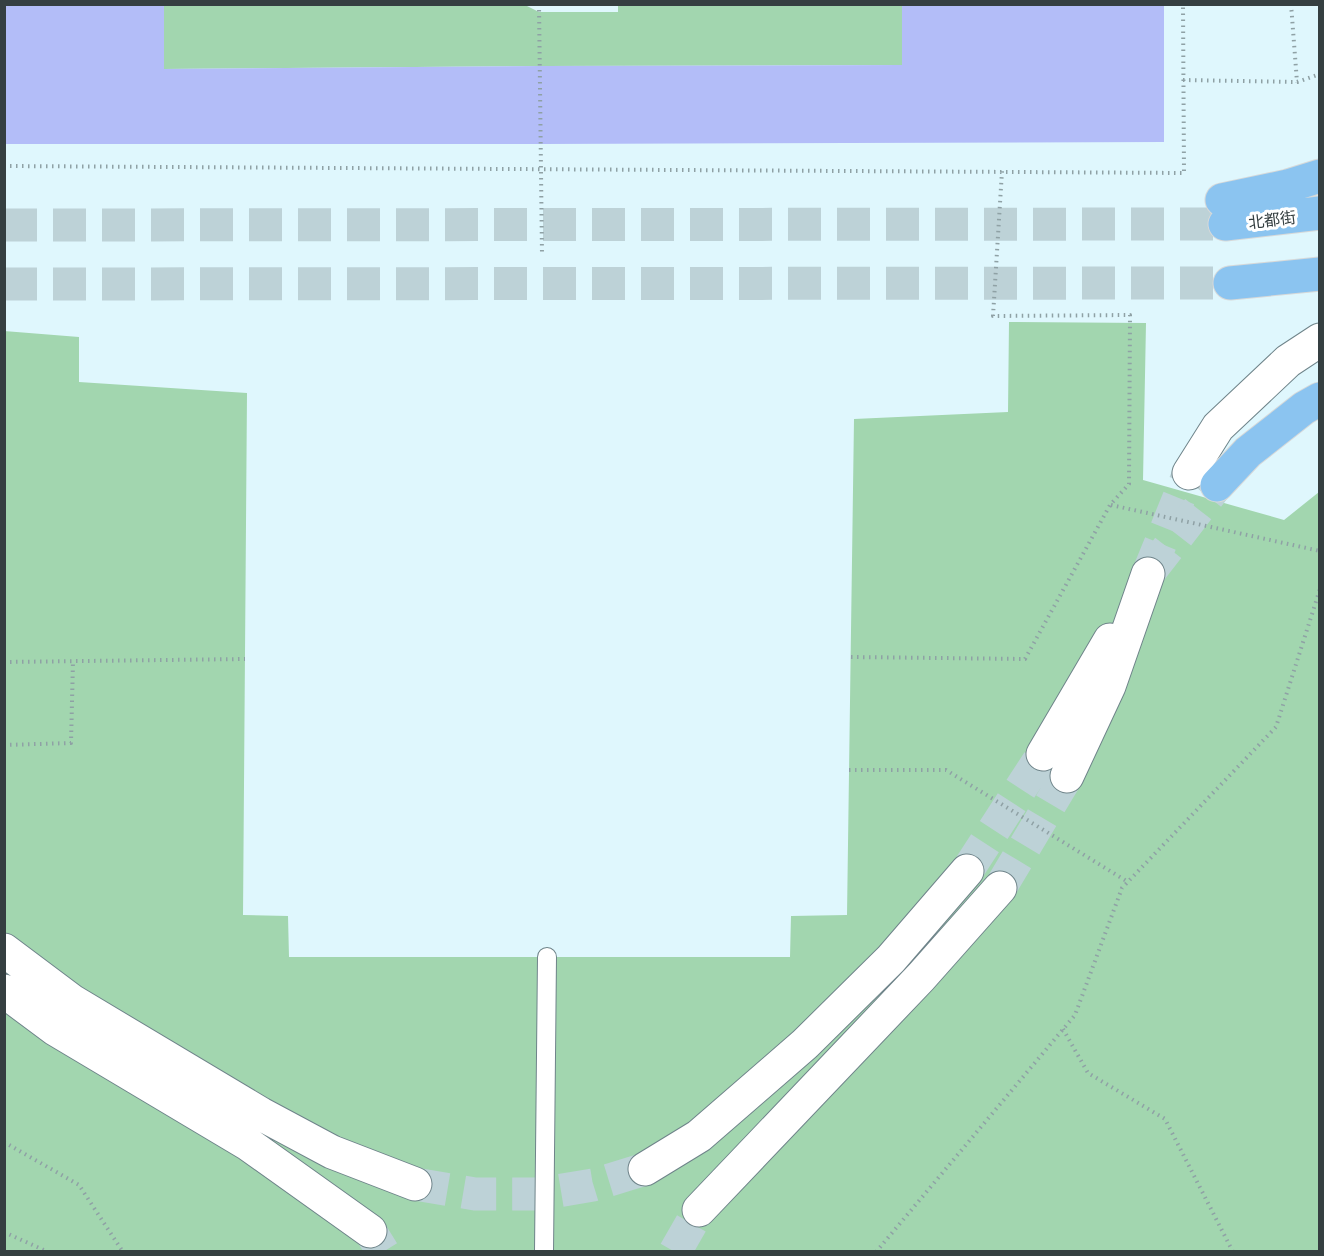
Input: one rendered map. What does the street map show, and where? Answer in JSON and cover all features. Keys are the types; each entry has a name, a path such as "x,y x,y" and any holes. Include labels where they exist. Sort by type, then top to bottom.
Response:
{"main road":[{"name":"北都街","path":"1320,176 1288,186 1224,212 1320,213"},
{"path":"1230,284 1320,274"},
{"path":"1320,340 1288,361 1218,427 1203,479 1248,452 1304,408 1320,399"},
{"path":"1043,754 1148,574 1109,686 1067,776"},
{"path":"645,1169 699,1136 805,1044 891,959 967,871"},
{"path":"699,1210 913,986 1000,888"},
{"path":"4,950 72,1001 261,1114 332,1152 415,1184"},
{"path":"4,991 55,1029 248,1144 370,1231"}],"street":[{"path":"544,1251 547,957"}],"path":[{"path":"539,4 542,255"},
{"path":"4,166 1184,173 1183,4"},
{"path":"1292,4 1297,82"},
{"path":"1183,80 1297,82 1320,74"},
{"path":"851,657 1025,659 1110,505 1129,484 1130,315 993,316 1002,171"},
{"path":"1110,505 1320,551"},
{"path":"876,1251 1075,1015 1122,888 1276,727 1320,589"},
{"path":"4,662 245,658"},
{"path":"4,745 71,743 73,661"},
{"path":"849,770 946,770 1128,882"},
{"path":"1063,1029 1088,1072 1165,1119 1233,1251"},
{"path":"4,1143 79,1185 123,1251"},
{"path":"4,1232 48,1251"}],"green space":[{"path":"523,4 539,12 618,12 618,4 902,5 902,65 163,69 164,5"},
{"path":"1009,322 1146,323 1143,480 1284,520 1319,492 1319,1251 5,1251 4,331 79,337 79,382 247,393 243,915 288,916 289,957 790,957 791,916 847,915 854,419 1008,412"}],"water":[{"path":"4,5 164,5 164,69 902,65 902,5 1164,5 1164,142 5,144"}],"tunnel":[{"path":"4,225 1225,224"},
{"path":"4,284 1230,283"},
{"path":"1148,574 1189,473"},
{"path":"1148,574 1217,485"},
{"path":"967,871 1043,754"},
{"path":"1000,888 1067,776"},
{"path":"415,1184 475,1194 539,1194 593,1185 645,1169"},
{"path":"675,1252 699,1210"},
{"path":"370,1231 383,1252"}]}
